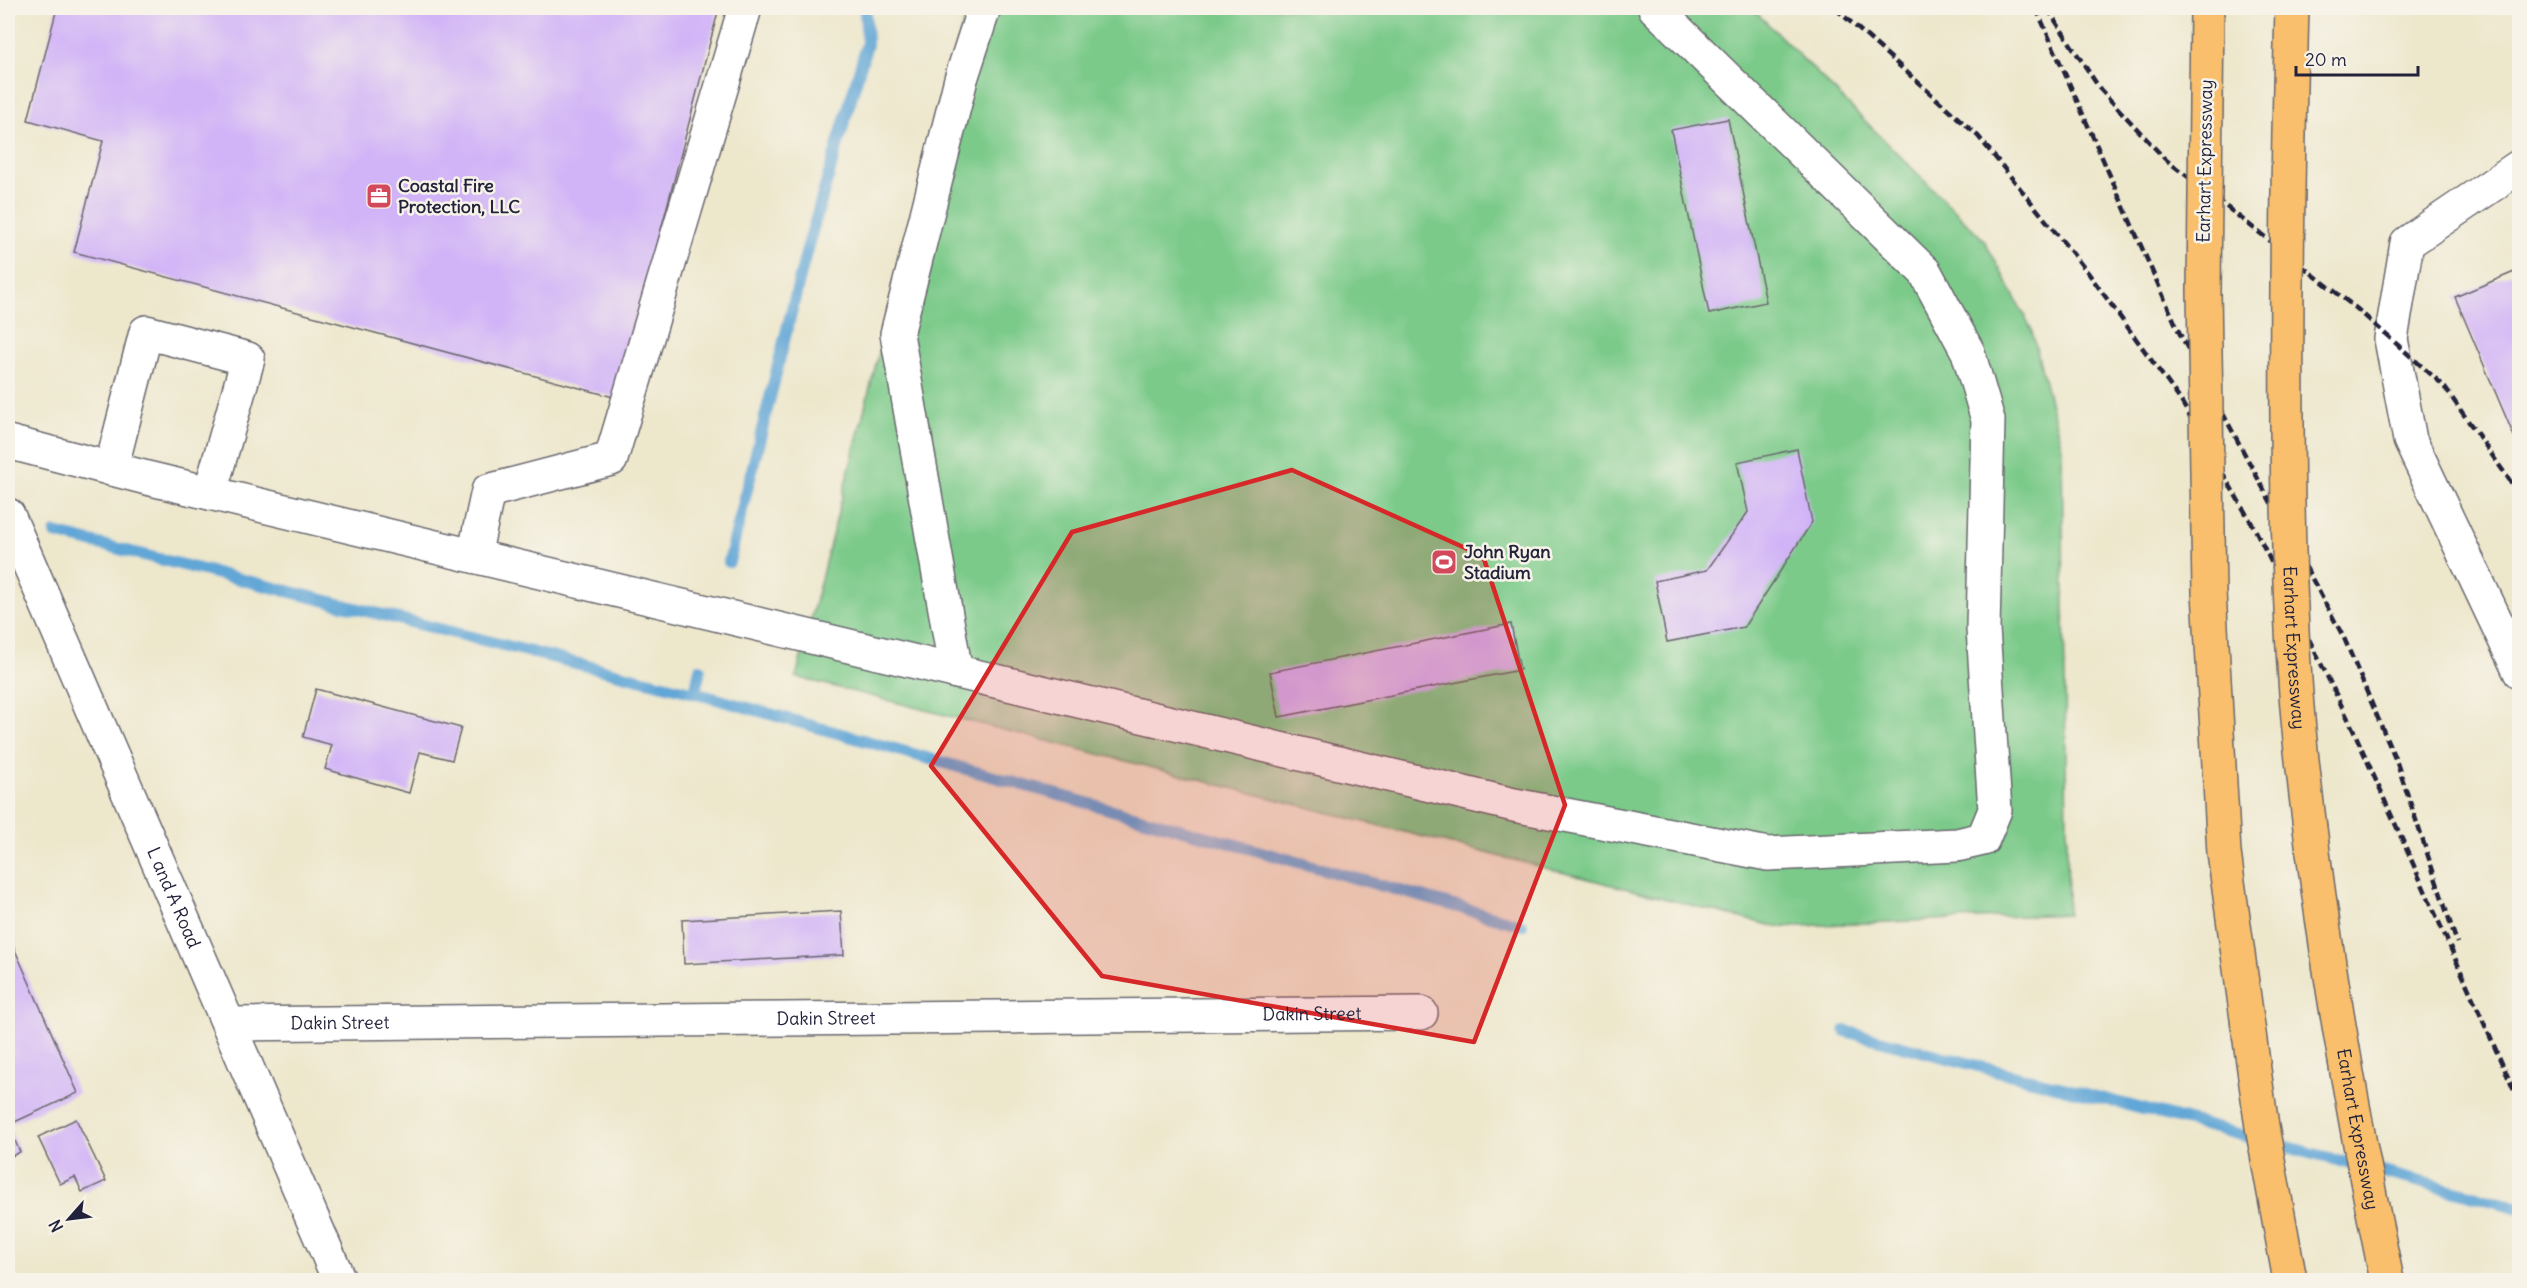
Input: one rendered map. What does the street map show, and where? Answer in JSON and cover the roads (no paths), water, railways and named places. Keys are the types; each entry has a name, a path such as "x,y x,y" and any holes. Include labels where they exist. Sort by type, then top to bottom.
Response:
{"highway":[{"name":"Earhart Expressway","path":"2207,8 2204,291 2209,592 2224,853 2262,1127 2290,1281"},
{"name":"Earhart Expressway","path":"2292,8 2287,357 2288,524 2302,758 2328,965 2358,1142 2387,1281"}],"street":[{"path":"474,556 488,491 611,459 745,8"},
{"path":"956,672 897,334 961,79 984,8"},
{"path":"8,442 210,493 1514,805 1768,854 1957,845 1983,839 1995,810 1983,629 1988,420 1968,352 1925,272 1655,8"},
{"path":"2520,166 2407,243 2391,339 2410,440 2520,672"},
{"path":"111,469 146,332 248,358 210,493"},
{"name":"L and A Road","path":"8,515 230,1024 339,1281"},
{"name":"Dakin Street","path":"230,1024 1421,1013"}],"waterway":[{"path":"729,562 807,249 867,44 865,8"},
{"path":"55,533 695,693 1522,925"},
{"path":"695,693 700,669"},
{"path":"1845,1031 2520,1208"}],"railway":[{"path":"1835,8 1978,136 2089,274 2181,401 2255,529 2353,729 2520,1104"},
{"path":"2036,8 2180,334 2344,638 2397,763 2457,943"},
{"path":"2047,8 2100,89 2165,159 2356,308 2443,385 2520,495"}],"place":[{"name":"Coastal Fire Protection, LLC","path":"379,196"},
{"name":"John Ryan Stadium","path":"1444,562"}]}
